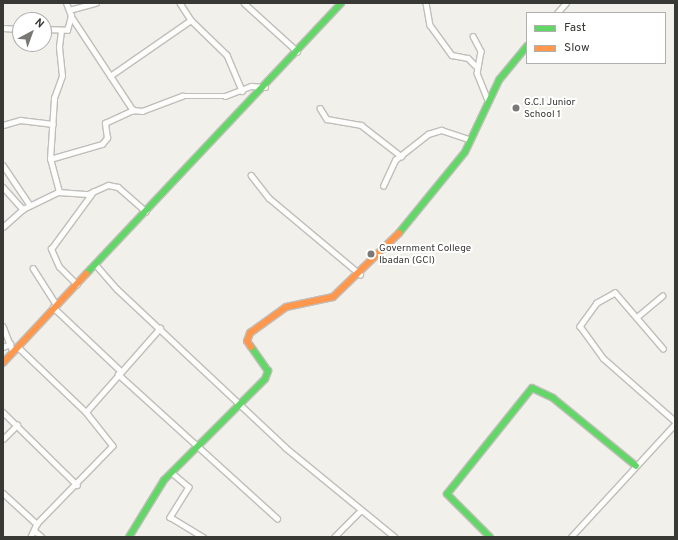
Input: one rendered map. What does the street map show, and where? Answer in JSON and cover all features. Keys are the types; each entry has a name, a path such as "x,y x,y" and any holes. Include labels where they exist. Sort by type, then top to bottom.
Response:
{"street":[{"path":"66,3 71,16 133,110"},
{"path":"69,10 96,3"},
{"path":"180,3 191,20 226,55 242,91"},
{"path":"244,3 297,51"},
{"path":"3,363 54,306 77,285 266,87 342,3"},
{"path":"426,3 430,26 452,54 468,58 477,67 488,100"},
{"path":"558,12 566,3"},
{"path":"52,29 62,30 70,26 71,16"},
{"path":"110,76 191,20"},
{"path":"59,192 50,159 54,98 62,76 59,47 62,30"},
{"path":"473,36 481,50 477,67"},
{"path":"129,537 138,518 171,472 240,405 268,371 247,342 250,333 286,307 333,297 360,274 444,181 465,152 469,139 499,80 526,47"},
{"path":"50,159 102,144 107,138 105,123 133,110 142,111 182,96 242,91 251,86 266,87"},
{"path":"320,108 327,119 361,125 401,156"},
{"path":"3,125 20,120 53,124"},
{"path":"383,186 389,167 428,134 441,130 469,139"},
{"path":"3,164 30,205"},
{"path":"251,175 269,198 360,274"},
{"path":"3,227 23,209 59,192 93,192 114,185 146,211"},
{"path":"3,187 23,209"},
{"path":"77,285 59,267 51,249 93,192"},
{"path":"96,265 240,405 360,512 395,537"},
{"path":"33,268 54,306 198,447 277,518"},
{"path":"663,349 618,294 612,292 597,303 580,326 603,358 675,421"},
{"path":"637,317 662,296"},
{"path":"3,326 13,352"},
{"path":"86,412 160,328"},
{"path":"3,347 10,344"},
{"path":"18,347 86,412 113,446 77,485 36,524 35,531 31,537"},
{"path":"490,537 447,494 532,388 553,398 636,466"},
{"path":"3,412 77,485"},
{"path":"572,537 675,424"},
{"path":"3,439 17,425"},
{"path":"171,472 188,487 170,517 202,537"},
{"path":"3,493 36,524"},
{"path":"334,537 360,512"},
{"path":"35,531 42,537"}],"traffic: fast":[{"path":"86,274 341,3"},
{"path":"399,233 465,152 499,80 526,47"},
{"path":"129,537 164,480 265,379 268,371 251,347"},
{"path":"490,537 447,494 532,388 553,398 636,466"}],"traffic: slow":[{"path":"251,347 247,341 250,333 286,307 333,297 399,233"},
{"path":"3,363 86,274"}],"place":[{"name":"G.C.I Junior School 1","path":"516,108"},
{"name":"Government College Ibadan (GCI)","path":"371,254"}]}
